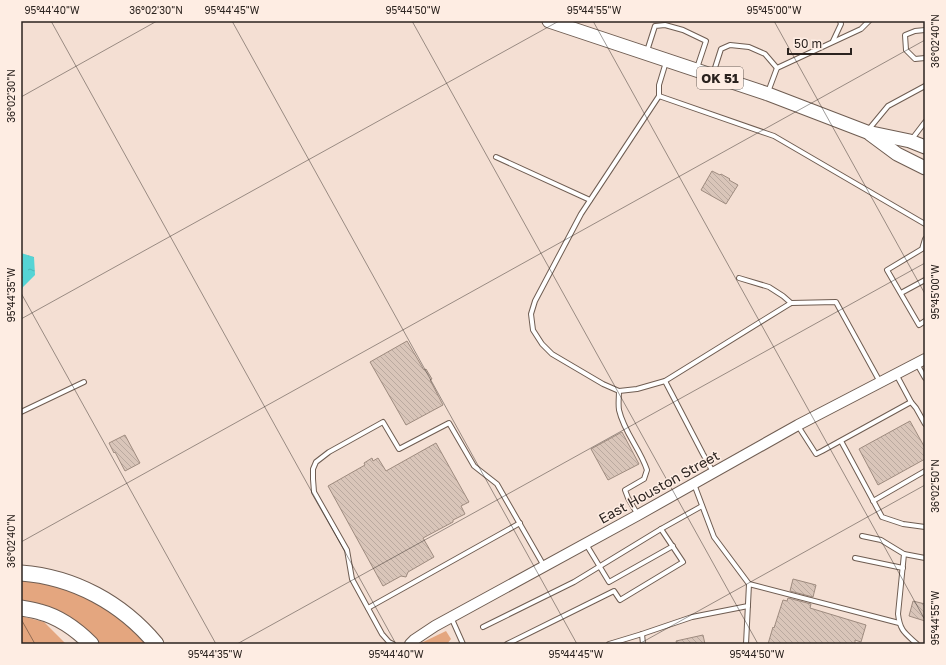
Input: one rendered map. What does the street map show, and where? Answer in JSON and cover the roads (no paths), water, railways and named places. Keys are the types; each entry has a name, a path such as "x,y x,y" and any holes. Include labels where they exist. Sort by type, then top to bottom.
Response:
{"highway":[{"path":"21,573 53,578 76,585 94,593 111,603 129,617 146,632 156,644"},
{"path":"21,608 41,612 63,622 91,644"}],"main road":[{"name":"OK 51","path":"549,21 768,94 867,132 910,141 925,147"},
{"name":"OK 51","path":"867,132 897,154 925,168"}],"street":[{"name":"East Houston Street","path":"410,644 424,633 451,617 798,426 921,362"}],"lane":[{"path":"833,41 841,24 840,21"},
{"path":"768,94 777,68 862,29 869,21"},
{"path":"646,54 655,26 665,25 683,30 706,41 696,70"},
{"path":"925,30 915,31 905,35 906,50 915,59 925,58"},
{"path":"712,76 721,49 730,45 749,47 765,54 777,68"},
{"path":"666,60 659,85 659,96 581,214 535,301 531,314 533,330 542,344 552,354 603,384 619,391 637,389 665,381 791,303 836,302 880,382"},
{"path":"867,132 888,106 925,86"},
{"path":"659,96 774,136 925,224"},
{"path":"910,141 925,122"},
{"path":"496,157 590,200"},
{"path":"925,239 922,249 887,270 919,325 925,321"},
{"path":"739,278 769,287 791,303"},
{"path":"901,293 925,280"},
{"path":"921,362 925,378"},
{"path":"896,374 925,424"},
{"path":"665,381 714,472"},
{"path":"21,412 84,382"},
{"path":"619,391 619,409 624,425 647,470 644,479 625,490 638,515"},
{"path":"798,426 816,454 911,402"},
{"path":"393,644 382,634 352,579 347,550 314,492 313,469 316,462 329,452 376,425 383,422 399,449 449,423 474,466 497,484 545,566"},
{"path":"841,441 882,517 904,524 925,527"},
{"path":"873,501 925,472"},
{"path":"694,484 714,537 749,584 899,623"},
{"path":"483,627 574,582 702,506"},
{"path":"368,608 520,523"},
{"path":"586,543 620,600 684,562 661,529"},
{"path":"862,536 881,540 904,554 925,558"},
{"path":"608,582 673,546"},
{"path":"904,554 898,614 899,623 903,631 917,644"},
{"path":"855,558 903,568"},
{"path":"746,644 749,584"},
{"path":"507,644 614,591"},
{"path":"610,644 692,617 748,606"},
{"path":"451,617 463,644"},
{"path":"642,634 643,644"}],"water":[{"path":"21,253 34,257 35,275 23,287 21,293"}]}
